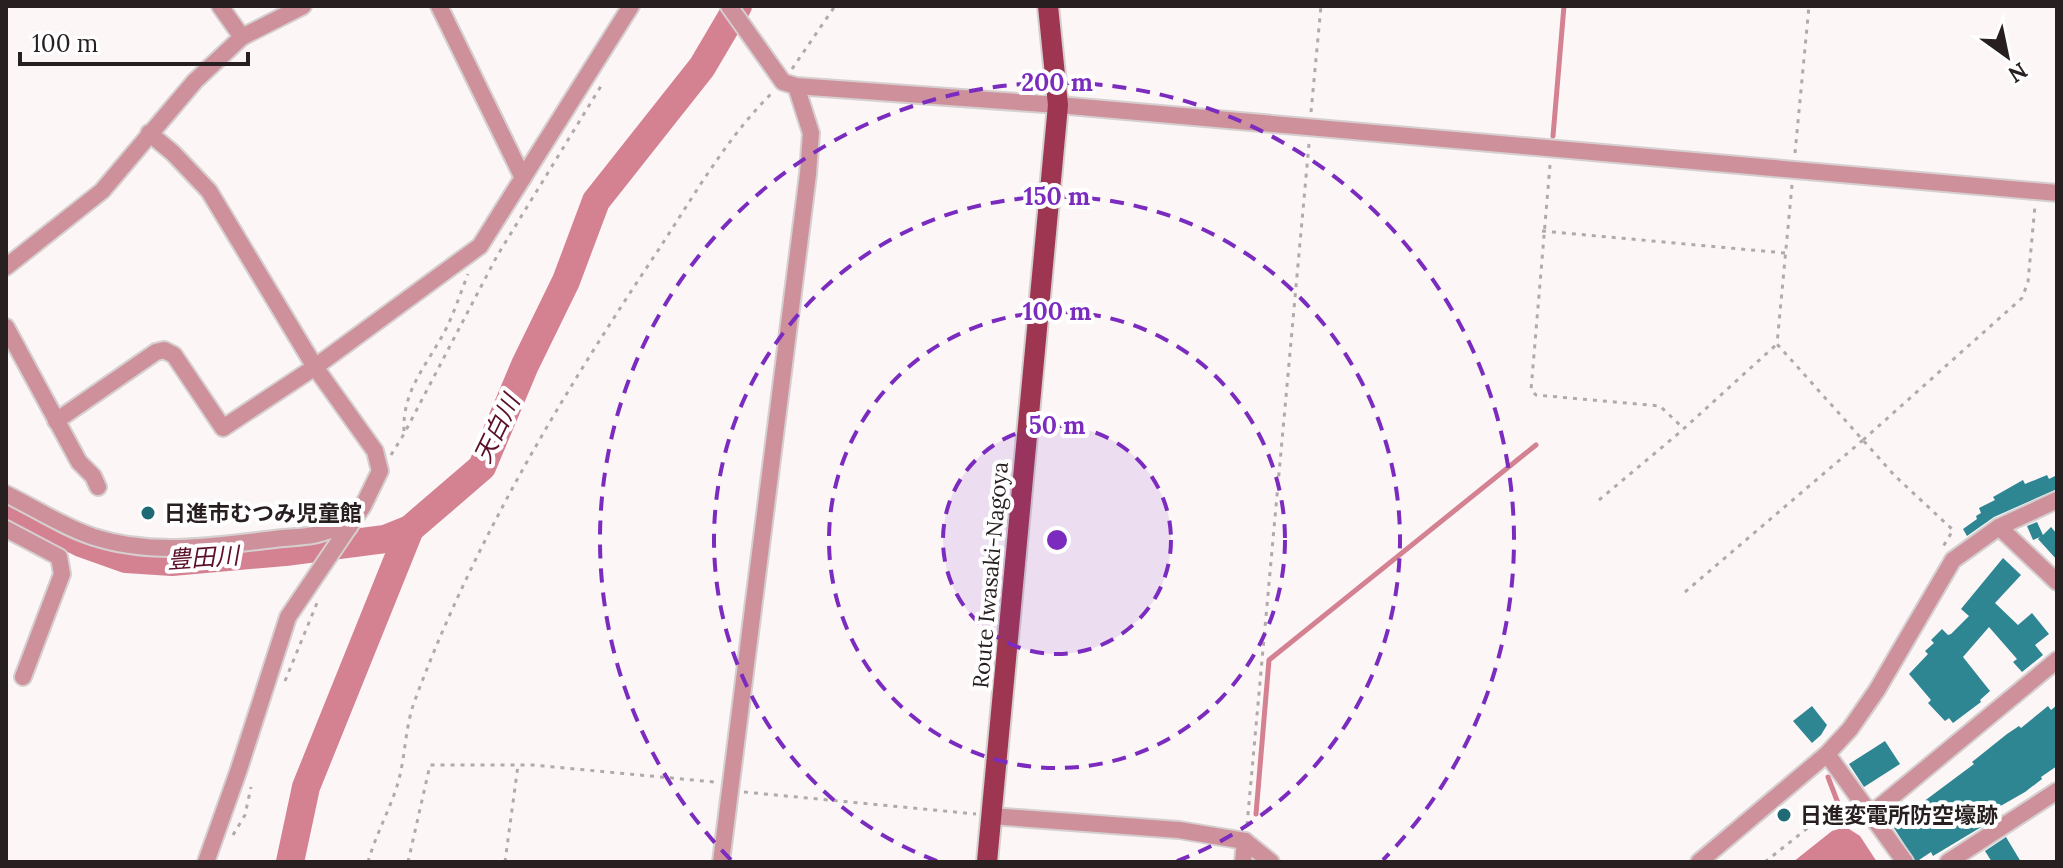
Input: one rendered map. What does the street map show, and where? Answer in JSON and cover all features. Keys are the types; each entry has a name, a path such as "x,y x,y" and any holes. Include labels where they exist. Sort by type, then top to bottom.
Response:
{"main road":[{"name":"Route Iwasaki-Nagoya","path":"987,862 1058,105 1048,6"}],"street":[{"path":"220,6 242,37"},
{"path":"6,267 102,191 195,81 242,37 303,6"},
{"path":"439,6 523,178"},
{"path":"56,421 156,352 164,350 174,355 223,428 315,367 480,246 631,6"},
{"path":"721,862 811,133 786,81 729,6"},
{"path":"786,81 2057,193"},
{"path":"149,133 209,191 315,367 375,451 380,471 347,530 288,617 206,862"},
{"path":"6,327 79,462 93,476 98,487"},
{"path":"6,494 92,536 119,544 151,548 182,549 313,535 337,527 347,530"},
{"path":"1699,862 1827,754 1850,729 1877,690 1953,560 1999,527 2057,500"},
{"path":"1999,527 2057,582"},
{"path":"6,529 59,557 62,574 23,677"},
{"path":"1868,810 2057,660"},
{"path":"1827,754 1905,862"},
{"path":"1948,862 2057,791"},
{"path":"991,816 1179,830 1245,841 1271,862"},
{"path":"1243,862 1245,841"}],"path":[{"path":"368,862 398,785 406,725 414,702 453,604 494,521 547,427 634,287 716,164 759,106 786,81 835,6"},
{"path":"1245,841 1321,6"},
{"path":"1599,500 1777,344 1809,6"},
{"path":"380,471 404,434 497,256 601,85"},
{"path":"1552,149 1542,231 1531,390 1536,395 1660,406 1683,428"},
{"path":"1685,592 1863,440 2022,298 2028,282 2036,191"},
{"path":"1542,231 1786,253"},
{"path":"404,434 403,413 412,383 447,327 468,274 469,254"},
{"path":"1777,344 1895,476 1953,530"},
{"path":"284,684 317,603"},
{"path":"408,862 430,765 518,765 713,782 748,793 991,816"},
{"path":"505,862 518,765"},
{"path":"232,837 245,815 251,787"},
{"path":"1765,862 1824,815 1868,810"}],"shaded area":[{"path":"1842,817 1846,827 1860,836 1877,862 1793,862 1832,831 1842,828"}],"building":[{"path":"2047,475 2049,479 2057,475 2057,489 1994,517 1967,536 1963,529 1977,519 1976,516 1981,513 1979,508 1995,500 1993,497 2023,480 2025,484"},
{"path":"2037,522 2043,535 2051,527 2057,534 2057,560 2038,539 2040,537 2033,540 2027,526"},
{"path":"2003,558 2021,575 1995,603 2018,625 2032,613 2049,634 2035,645 2043,655 2022,672 2013,662 2017,659 1989,627 1963,657 1990,691 1981,702 1953,723 1949,718 1945,721 1928,703 1931,700 1909,674 1928,654 1925,651 1934,643 1931,640 1942,629 1951,634 1969,616 1961,609"},
{"path":"2057,705 2057,766 2025,792 1990,812 1994,817 1988,823 1933,856 1931,852 1916,862 1894,828 2007,734 2019,726 2021,728 2048,706 2051,710"},
{"path":"1812,706 1827,725 1812,743 1793,721"},
{"path":"1885,741 1900,764 1864,787 1849,764"},
{"path":"2006,837 2021,862 1992,862 1985,851"}],"waterway":[{"name":"天白川","path":"290,862 306,787 410,529 482,467 525,365 566,281 596,201 702,67 738,6"},
{"path":"1553,136 1564,6"},
{"path":"1256,814 1269,660 1536,445"},
{"name":"豊田川","path":"6,505 81,543 126,559 172,562 385,539 410,529"},
{"path":"1828,777 1841,811"}],"place":[{"name":"日進市むつみ児童館","path":"148,513"},
{"name":"日進変電所防空壕跡","path":"1784,815"}]}
